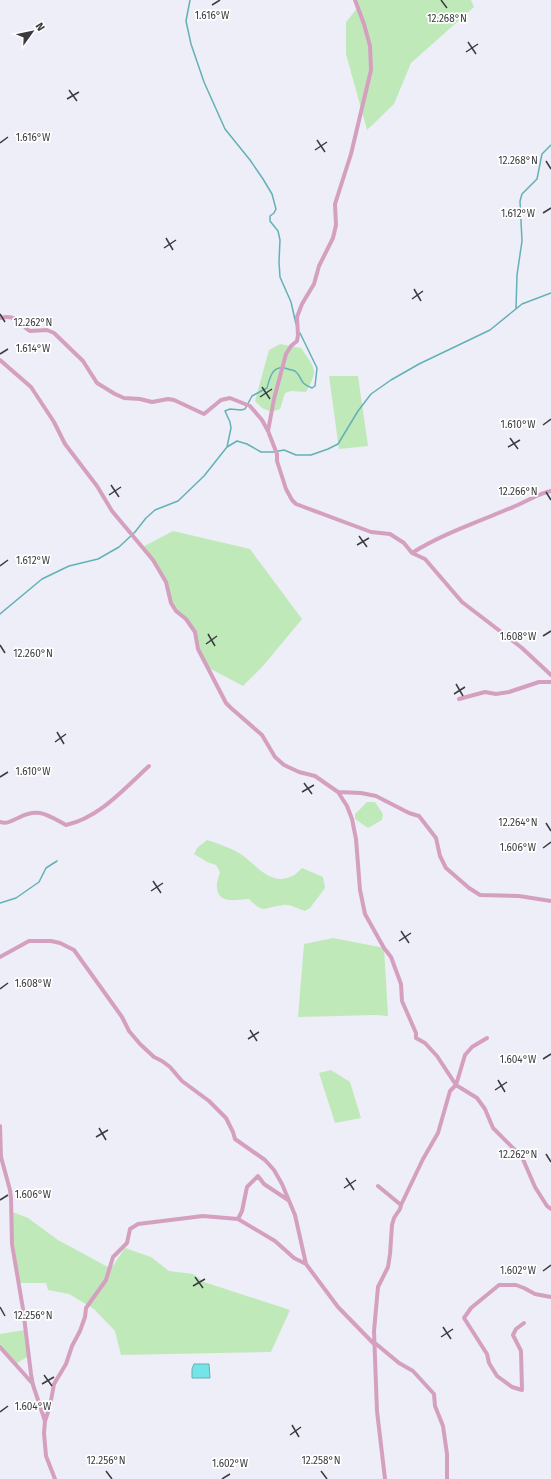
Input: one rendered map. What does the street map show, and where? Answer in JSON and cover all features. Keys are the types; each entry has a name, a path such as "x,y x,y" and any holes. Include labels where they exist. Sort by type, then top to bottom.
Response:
{"street":[{"path":"268,431 275,392 286,354 296,341 298,335 297,317 302,304 314,284 319,266 333,238 336,225 335,204 351,154 371,70 370,46 355,0"},
{"path":"0,318 8,316 13,318 19,321 27,330 30,331 47,330 54,333 83,361 97,383 124,398 140,399 152,402 168,399 174,400 204,414 221,400 230,398 250,406 262,420 268,431 278,455 277,461 286,489 296,504 371,532 390,534 404,543 412,553 425,559 462,602 522,648 551,675"},
{"path":"0,360 31,386 54,422 65,444 97,486 112,511 157,566 166,582 171,603 176,611 186,619 195,632 198,649 226,703 262,735 275,757 284,765 299,772 315,776 338,792 347,806 352,819 356,839 360,890 365,914 384,948 391,957 398,975 402,1001 416,1033 416,1038 425,1043 437,1056 456,1085 477,1098 485,1109 493,1128 522,1157 535,1187 547,1206 551,1209"},
{"path":"412,553 469,525 509,509 539,494 551,491"},
{"path":"459,699 485,692 496,694 509,692 539,682 551,682"},
{"path":"0,822 6,823 36,812 46,814 66,825 75,823 94,813 113,799 149,766"},
{"path":"338,792 361,793 376,796 409,813 419,816 436,838 440,856 446,868 469,888 480,895 519,896 551,900"},
{"path":"0,957 29,941 51,941 60,943 74,950 140,1044 154,1057 170,1067 182,1081 209,1101 226,1118 235,1139 265,1160 274,1170 282,1184 295,1215 306,1264 338,1307 375,1344 399,1363 413,1371 434,1394 435,1406 443,1426 447,1454 447,1479"},
{"path":"385,1479 377,1411 374,1331 378,1287 388,1266 392,1225 423,1159 438,1133 450,1091 456,1085 466,1055 472,1047 487,1038"},
{"path":"0,1126 1,1157 11,1198 12,1244 23,1309 33,1385 45,1421"},
{"path":"238,1219 242,1211 247,1187 258,1176 264,1184 288,1200"},
{"path":"378,1186 400,1206"},
{"path":"55,1479 46,1456 44,1433 45,1421 50,1406 54,1384 66,1364 72,1346 83,1324 86,1308 106,1280 113,1257 127,1243 130,1229 138,1224 203,1216 238,1219 275,1241 294,1258 306,1264"},
{"path":"524,1323 516,1328 513,1335 521,1351 522,1390 512,1387 497,1376 489,1362 487,1354 464,1318 471,1308 499,1285 516,1285 535,1294 551,1297"},
{"path":"0,1347 33,1385"}],"green space":[{"path":"357,0 471,0 474,7 411,63 394,104 367,130 346,54 346,22 359,6"},
{"path":"280,344 301,348 310,360 314,369 314,374 306,392 291,391 285,393 280,409 269,411 255,401 269,350"},
{"path":"329,376 358,376 368,446 339,449"},
{"path":"173,531 250,549 302,619 263,666 243,686 209,668 198,649 194,628 173,607 162,572 141,548"},
{"path":"367,802 375,802 383,814 382,820 368,828 355,819 355,814"},
{"path":"207,840 225,846 238,853 271,877 285,879 295,875 302,868 323,877 325,888 310,908 305,911 286,905 265,909 258,907 249,899 224,899 218,893 217,884 220,872 216,865 207,862 194,854 197,848"},
{"path":"333,938 384,948 388,1016 298,1017 304,944"},
{"path":"331,1070 350,1082 361,1118 335,1123 319,1073"},
{"path":"10,1211 28,1218 58,1240 106,1266 112,1267 125,1248 151,1257 169,1271 193,1274 204,1282 290,1310 271,1352 121,1355 115,1331 94,1309 69,1294 48,1290 46,1283 19,1283"},
{"path":"25,1330 29,1356 15,1364 0,1346 0,1334"}],"water":[{"path":"194,1364 209,1364 210,1378 192,1378 192,1369"}],"waterway":[{"path":"190,0 186,21 191,44 204,82 225,129 250,160 272,194 276,209 270,216 270,221 278,231 280,240 280,277 291,302 296,324"},
{"path":"516,308 517,275 522,241 520,201 522,194 537,179 542,154 551,145"},
{"path":"0,614 42,579 69,566 98,559 119,547 155,510 178,501 204,476 227,447 237,441 247,444 261,452 284,450 296,455 311,455 328,449 338,444 358,411 371,394 391,380 419,364 490,330 522,304 551,293"},
{"path":"227,447 231,428 225,411 230,409 245,409 252,396 267,388 269,379 273,372 279,368 294,371 305,384 312,388 315,386 317,368 300,333"},
{"path":"0,903 16,898 39,882 46,868 57,861"}]}
